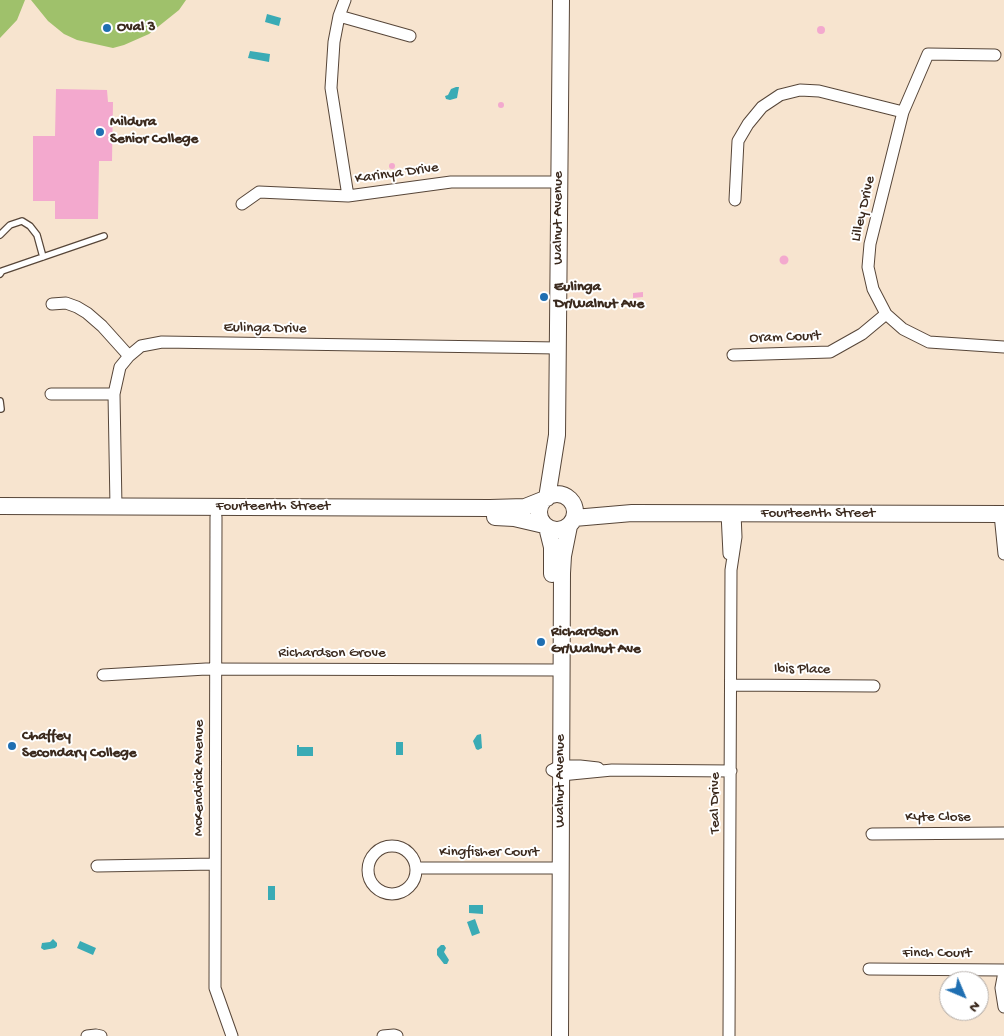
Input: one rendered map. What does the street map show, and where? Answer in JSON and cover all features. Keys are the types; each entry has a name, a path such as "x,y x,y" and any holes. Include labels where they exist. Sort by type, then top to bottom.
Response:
{"street":[{"path":"345,0 339,16 333,50 331,88 348,196"},
{"name":"Walnut Avenue","path":"557,670 563,556 571,512 564,489 557,435 561,0"},
{"path":"339,16 410,36"},
{"name":"Lilley Drive","path":"995,55 928,54 903,112 870,244 868,267 873,289 886,314 903,329 929,342 1004,347"},
{"path":"735,200 738,141 748,124 762,107 780,95 800,90 819,91 903,112"},
{"name":"Karinya Drive","path":"242,204 259,192 348,196 451,182 559,182"},
{"path":"52,304 66,303 77,307 102,326 129,356 120,367 114,394 116,507"},
{"name":"Oram Court","path":"733,356 830,352 862,334 886,314"},
{"name":"Eulinga Drive","path":"129,356 141,346 162,342 558,348"},
{"path":"51,394 114,394"},
{"name":"Walnut Avenue","path":"546,498 557,435"},
{"path":"557,494 571,512 558,530 546,526 541,520 540,509 546,498 557,494"},
{"name":"Fourteenth Street","path":"0,506 490,508 525,507 546,498"},
{"name":"Fourteenth Street","path":"571,512 1002,514"},
{"name":"Teal Drive","path":"729,1036 731,570 736,537 731,514"},
{"path":"1002,514 1004,554"},
{"name":"Fourteenth Street","path":"0,516 501,517 525,520 546,526"},
{"name":"McKendrick Avenue","path":"216,517 215,988 232,1036"},
{"name":"Walnut Avenue","path":"546,526 552,547 557,670 558,770 551,1036"},
{"name":"Richardson Grove","path":"103,675 216,669 557,670"},
{"name":"Ibis Place","path":"731,685 874,686"},
{"path":"558,770 580,766 612,770 731,771"},
{"name":"Kyte Close","path":"872,834 1004,833"},
{"path":"388,846 397,846 407,850 413,857 416,868 415,879 406,890 390,895 382,893 375,888 369,879 367,871 372,855 380,848 388,846"},
{"path":"97,866 215,864"},
{"name":"Kingfisher Court","path":"416,868 556,868"},
{"name":"Walnut Avenue","path":"556,868 560,1036"},
{"name":"Finch Court","path":"869,969 1004,971"},
{"path":"1004,971 1001,988 1004,1007"},
{"path":"87,1036 101,1036"},
{"path":"383,1036 398,1036"}],"lane":[{"path":"0,234 10,225 22,221 30,226 37,235 43,257"},
{"path":"0,274 2,271 104,236"},
{"path":"0,401 1,409"}],"green space":[{"path":"0,0 25,0 17,20 0,38"},
{"name":"Oval 3","path":"31,0 186,0 179,10 149,34 113,48 77,40 64,34 48,21"}],"water":[{"path":"267,14 281,18 279,26 265,22"},
{"path":"250,51 270,54 269,62 248,58"},
{"path":"459,87 457,98 446,99 445,96 448,95 451,89"},
{"path":"481,734 482,748 478,750 473,741 477,735"},
{"path":"396,742 403,742 403,755 396,755"},
{"path":"297,745 299,747 313,747 313,756 297,756"},
{"path":"268,886 275,886 275,900 268,900"},
{"path":"469,905 483,905 483,914 469,913"},
{"path":"475,919 480,933 472,936 467,922"},
{"path":"53,939 57,943 55,948 44,950 41,948 42,943 50,942"},
{"path":"80,941 96,948 93,955 77,948"},
{"path":"444,945 446,948 444,952 449,960 447,964 444,964 437,955 437,949"}],"building":[{"path":"821,26 825,30 821,34 817,30"},
{"path":"56,89 107,90 108,102 113,102 112,161 99,161 98,219 55,219 55,201 33,201 33,136 55,136"},
{"path":"501,102 504,105 501,108 498,105"},
{"path":"392,163 395,166 392,169 389,166"},
{"path":"784,255 789,260 784,265 779,260"},
{"path":"643,292 643,297 633,298 633,293"}],"place":[{"name":"Oval 3","path":"107,28"},
{"name":"Mildura Senior College","path":"100,132"},
{"name":"Eulinga Dr/Walnut Ave","path":"544,297"},
{"name":"Richardson Gr/Walnut Ave","path":"541,642"},
{"name":"Chaffey Secondary College","path":"12,746"}]}
